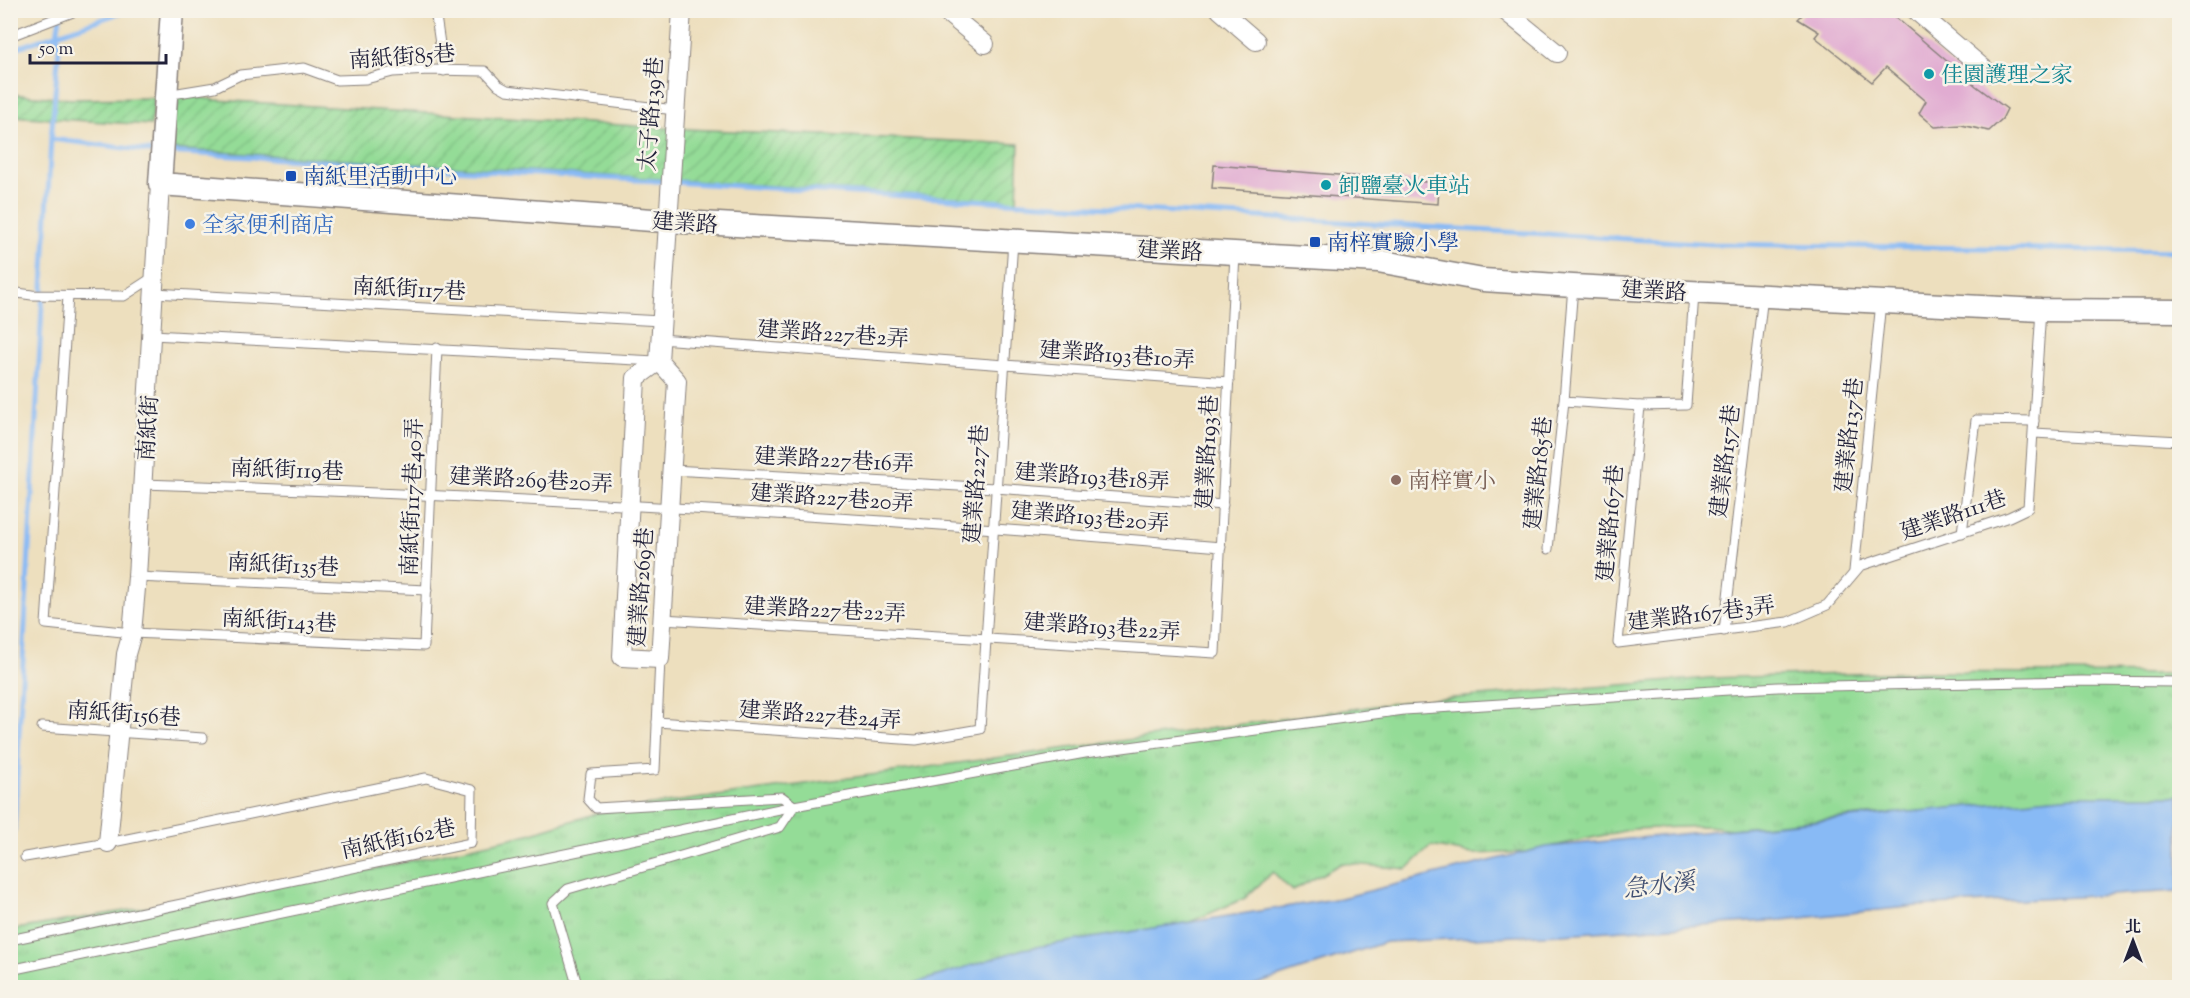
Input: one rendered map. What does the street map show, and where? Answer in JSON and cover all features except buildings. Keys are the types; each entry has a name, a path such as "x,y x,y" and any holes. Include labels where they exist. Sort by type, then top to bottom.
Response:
{"street":[{"name":"太子路139巷","path":"666,221 682,10"},
{"path":"944,10 985,44"},
{"path":"1220,10 1256,41"},
{"path":"1504,10 1557,53"},
{"path":"1915,10 1989,73"},
{"name":"南紙街","path":"108,843 126,654 132,633 137,577 153,335 160,184 173,11"},
{"name":"建業路","path":"160,184 666,221 1378,261 1483,280 1573,286 2041,310 2180,311"},
{"path":"659,361 666,221"},
{"name":"建業路269巷","path":"659,361 676,381 672,470 660,659 622,657 636,378 659,361"}],"lane":[{"path":"435,10 444,71"},
{"path":"10,36 44,21 74,12"},
{"name":"南紙街85巷","path":"165,106 240,75 304,68 337,80 366,79 393,72 485,71 498,85 507,90 675,110"},
{"name":"建業路227巷","path":"980,729 1002,366 1013,241"},
{"name":"建業路193巷","path":"1215,653 1235,254"},
{"path":"10,292 32,295 124,296 155,285"},
{"name":"南紙街117巷","path":"155,285 661,330"},
{"path":"1573,286 1564,401 1640,406 1686,405 1694,292"},
{"name":"建業路157巷","path":"1724,630 1763,295"},
{"name":"南紙街143巷","path":"68,296 46,624 132,633 424,646"},
{"name":"建業路137巷","path":"1854,572 1881,302"},
{"name":"建業路111巷","path":"1788,622 1827,605 1860,566 2009,517 2028,508 2041,310"},
{"name":"建業路227巷2弄","path":"661,330 1002,366"},
{"path":"153,335 659,361"},
{"name":"南紙街117巷40弄","path":"424,646 437,348"},
{"name":"建業路193巷10弄","path":"1002,366 1229,382"},
{"name":"建業路185巷","path":"1548,549 1564,401"},
{"name":"建業路167巷","path":"1618,643 1640,406"},
{"path":"1962,533 1976,420 2034,421"},
{"path":"2034,433 2180,441"},
{"name":"建業路227巷16弄","path":"672,470 995,488"},
{"name":"南紙街119巷","path":"143,484 430,493"},
{"name":"建業路193巷18弄","path":"995,488 1223,505"},
{"name":"建業路269巷20弄","path":"430,493 669,507"},
{"name":"建業路227巷20弄","path":"669,507 992,527"},
{"name":"建業路193巷20弄","path":"992,527 1221,547"},
{"name":"南紙街135巷","path":"137,577 427,591"},
{"name":"建業路227巷22弄","path":"663,619 985,638"},
{"name":"建業路167巷3弄","path":"1618,643 1788,622"},
{"name":"建業路193巷22弄","path":"985,638 1215,653"},
{"path":"660,659 655,770 591,774 588,799 596,808 782,797 794,806"},
{"path":"10,970 794,806 1085,753 1404,710 1778,687 2070,681 2180,682"},
{"name":"建業路227巷24弄","path":"657,722 916,740 980,729"},
{"name":"南紙街156巷","path":"42,727 203,738"},
{"name":"南紙街162巷","path":"10,940 471,843 472,790 426,778 108,843 25,857"},
{"path":"578,987 553,903 568,889 780,827 794,806"}],"green space":[{"path":"10,94 72,99 154,98 151,125 11,116"},
{"path":"176,94 216,100 687,129 1019,144 1017,201 169,149"},
{"path":"1918,672 2179,674 2179,801 1969,814 1879,814 1731,829 1707,826 1633,829 1526,852 1472,854 1431,846 1407,869 1342,863 1292,891 1273,872 1245,898 1041,987 11,988 11,930 370,870 529,834 601,812 1404,702 1710,678"}],"water":[{"name":"急水溪","path":"2073,796 2179,796 2179,891 1918,906 1782,920 1386,942 1248,987 903,987 1023,949 1341,898 1546,847"}],"waterway":[{"path":"10,839 14,829 51,139 59,48 57,35 61,10"},
{"path":"10,50 129,10"},
{"path":"51,139 157,152"},
{"path":"166,152 1713,244 2180,251"}],"place":[{"name":"佳園護理之家","path":"1929,74"},
{"name":"南紙里活動中心","path":"291,176"},
{"name":"卸鹽臺火車站","path":"1326,185"},
{"name":"全家便利商店","path":"190,224"},
{"name":"南梓實驗小學","path":"1315,242"},
{"name":"南梓實小","path":"1396,480"}]}
